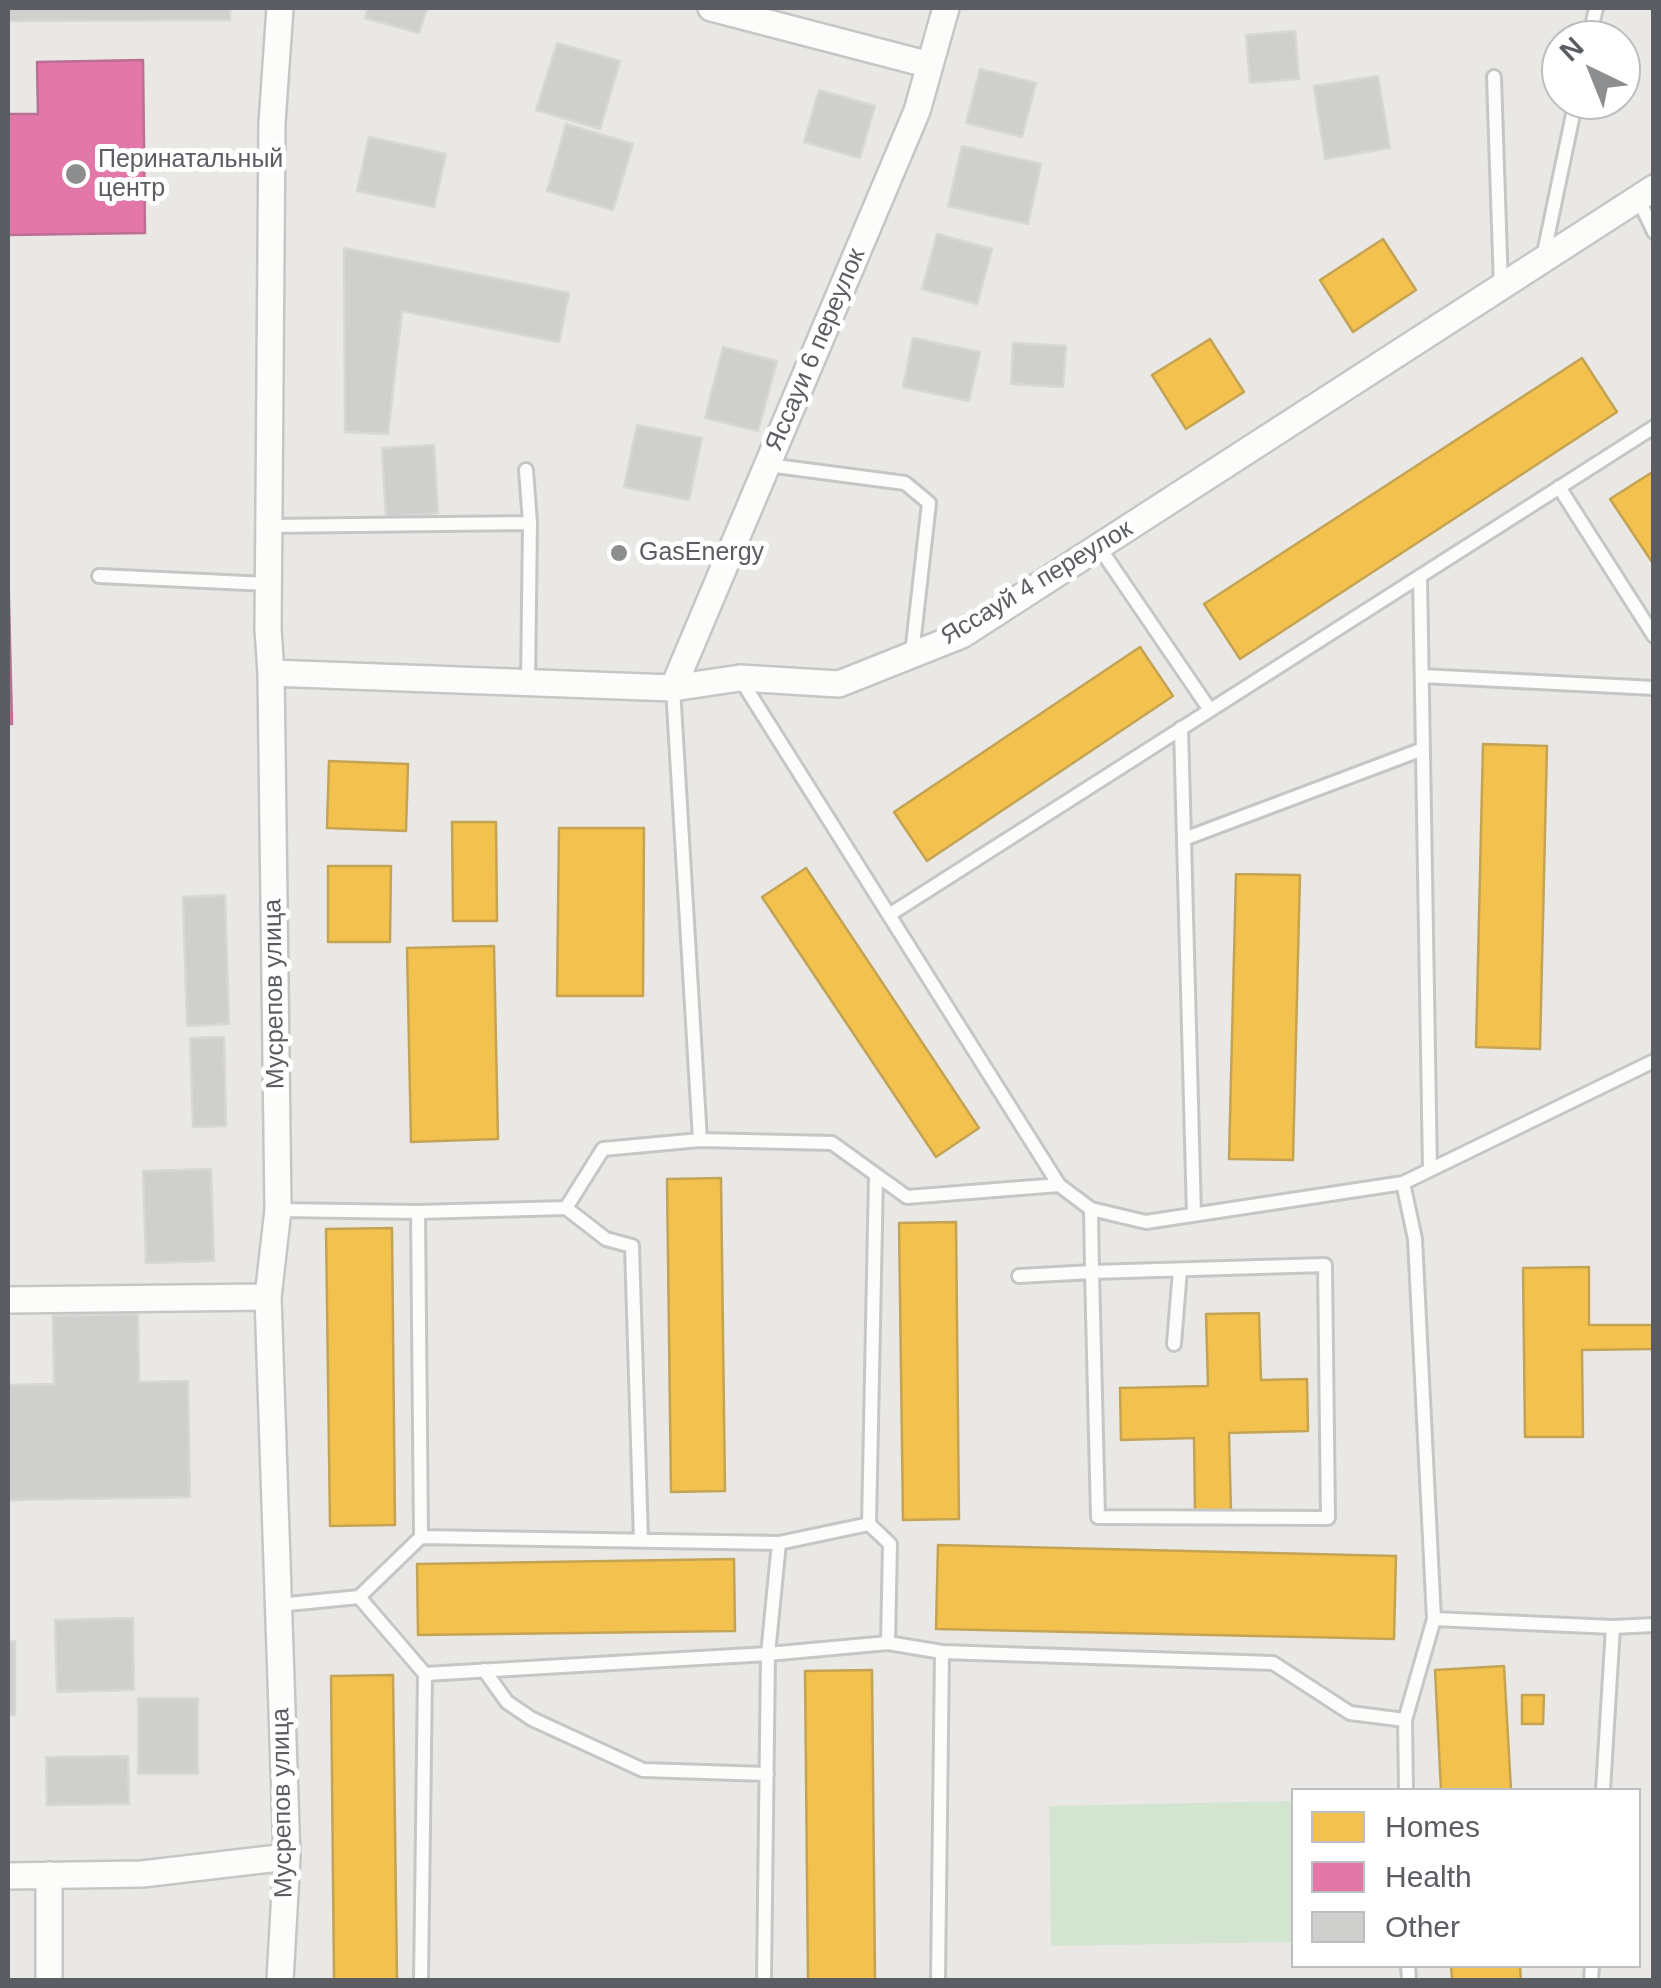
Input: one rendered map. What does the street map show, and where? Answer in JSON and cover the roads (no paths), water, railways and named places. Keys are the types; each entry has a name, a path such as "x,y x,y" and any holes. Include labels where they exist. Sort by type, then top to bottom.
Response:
{"street":[{"name":"Мусрепов улица","path":"280,8 272,123 268,526 278,1210 268,1297 287,1858 280,1980"},
{"path":"711,8 930,65"},
{"name":"Яссауи 6 переулок","path":"673,688 917,110 946,8"},
{"name":"Яссауй 4 переулок","path":"271,673 673,688 740,678 839,684 962,635 1646,193"},
{"path":"8,1300 268,1297"},
{"path":"8,1876 142,1874 287,1858"},
{"path":"49,1875 49,1980"}],"lane":[{"path":"1494,77 1501,287"},
{"path":"1542,260 1572,120"},
{"path":"1646,193 1654,232"},
{"path":"889,915 1654,427"},
{"path":"768,464 905,483 930,503 912,655"},
{"path":"526,470 530,524 528,683"},
{"path":"1560,487 1654,636"},
{"path":"268,526 530,524"},
{"path":"1099,547 1210,710"},
{"path":"99,576 268,584"},
{"path":"1420,576 1430,1170"},
{"path":"1422,676 1654,688"},
{"path":"740,678 1059,1185 1091,1209 1146,1222 1403,1184 1654,1061"},
{"path":"673,688 700,1140"},
{"path":"1181,728 1194,1216"},
{"path":"1184,839 1423,750"},
{"path":"566,1208 603,1149 700,1140 832,1143 907,1197 1059,1185"},
{"path":"876,1175 868,1524 890,1544 888,1643"},
{"path":"1403,1184 1415,1238 1434,1619 1405,1720 1406,1788"},
{"path":"278,1210 566,1208 606,1239 632,1246 641,1541"},
{"path":"1018,1276 1092,1272 1324,1266 1328,1518 1098,1517 1092,1272 1091,1209"},
{"path":"418,1212 422,1536"},
{"path":"1174,1344 1180,1270"},
{"path":"278,1605 359,1597 422,1536 778,1543 868,1524"},
{"path":"764,1980 768,1654 778,1543"},
{"path":"359,1597 425,1674 421,1980"},
{"path":"1434,1619 1654,1625"},
{"path":"1602,1788 1612,1626"},
{"path":"425,1674 888,1643 942,1652 1272,1663 1350,1713 1405,1720"},
{"path":"938,1980 942,1652"},
{"path":"484,1670 507,1702 532,1719 642,1770 766,1774"}],"place":[{"name":"Перинатальный центр","path":"76,174"},
{"name":"GasEnergy","path":"619,553"}]}
